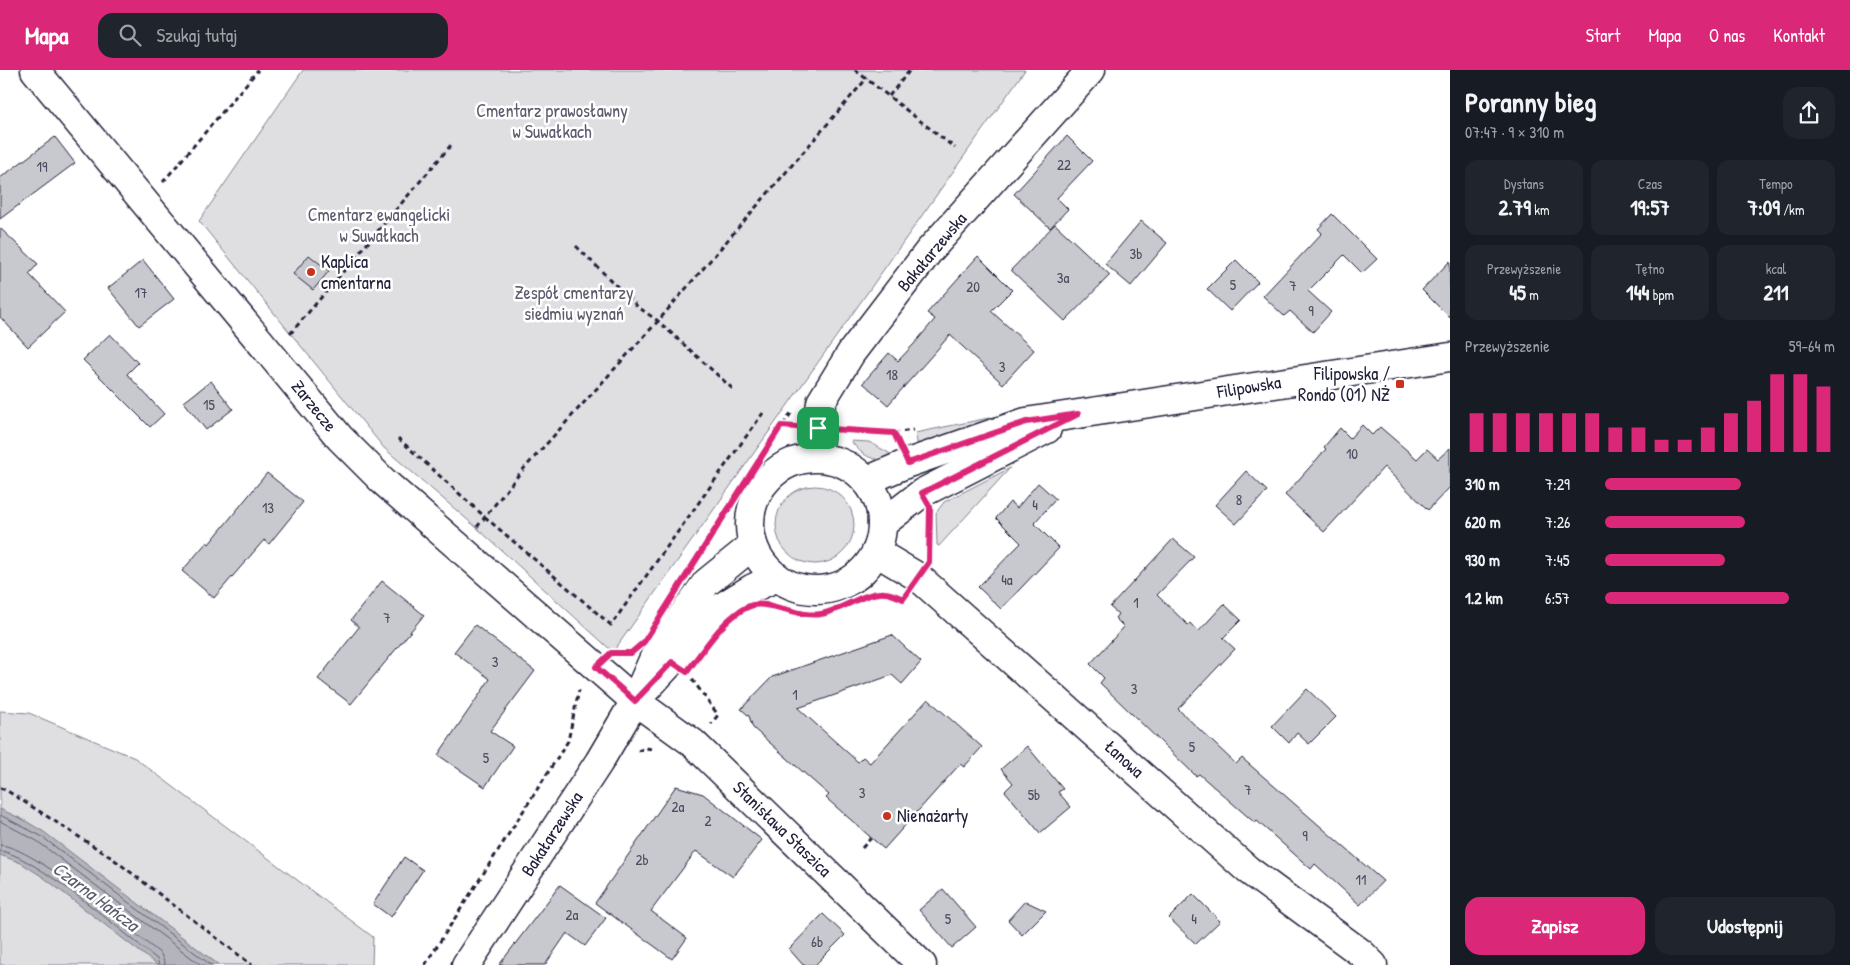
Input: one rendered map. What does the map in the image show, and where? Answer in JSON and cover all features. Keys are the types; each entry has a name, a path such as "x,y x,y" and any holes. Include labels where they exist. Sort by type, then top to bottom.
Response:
{"street":[{"name":"Zarzecze","path":"35,70 340,438 383,481 635,701"},
{"name":"Bakałarzewska","path":"819,457 818,428 821,402 851,353 929,251 1092,70"},
{"name":"Filipowska","path":"866,481 908,463 1026,422 1450,357"},
{"name":"Filipowska","path":"882,524 922,493 1078,414"},
{"path":"819,457 837,460 853,468 866,481 875,493 880,508 882,524 876,552 865,568 850,580 832,588 813,590 794,586 777,578 766,568 753,545 749,524 753,503 762,484 778,468 798,460 819,457"},
{"name":"Bakałarzewska","path":"466,965 599,762 635,701 657,651 706,583 753,545"},
{"name":"Łanowa","path":"876,552 918,576 1248,870 1361,953 1373,965"},
{"name":"Bakałarzewska","path":"635,701 722,607 752,588 777,578"},
{"name":"Stanisława Staszica","path":"635,701 693,743 922,965"}],"path":[{"path":"155,178 161,185 258,70"},
{"path":"855,70 868,78 955,148"},
{"path":"889,96 910,70"},
{"path":"474,534 520,473 658,321 868,78"},
{"path":"291,333 452,144"},
{"path":"576,246 638,307 658,321 734,390"},
{"path":"702,551 793,410"},
{"path":"398,438 485,517 611,625 763,413"},
{"path":"781,426 894,433 908,463"},
{"path":"770,608 801,614 819,614 837,610 870,594 887,592 903,599 929,562 930,507 922,493"},
{"path":"425,965 568,741 581,680 596,667"},
{"path":"0,788 112,858 252,965"},
{"path":"862,848 871,838"}],"green space":[{"name":"Zespół cmentarzy siedmiu wyznań","path":"303,70 1025,70 613,652 477,528 384,448 199,221"},
{"path":"1013,413 919,450 915,433"},
{"path":"851,441 869,442 889,453 892,460 879,460 869,457"},
{"path":"1010,468 939,546 937,545 936,513 944,502"},
{"path":"815,486 830,489 842,498 851,510 854,525 851,540 842,552 830,561 815,564 800,561 788,552 779,540 776,525 779,510 788,498 800,489"},
{"path":"0,711 29,713 135,758 373,937 372,965 0,965"}],"water":[{"name":"Czarna Hańcza","path":"0,809 44,832 219,965 157,965 43,877 21,863 0,855"}],"building":[{"path":"1067,136 1092,161 1057,198 1068,209 1050,228 1014,194"},
{"path":"55,137 75,163 0,219 0,178"},
{"path":"1332,214 1377,259 1362,273 1344,255 1308,291 1331,312 1313,332 1290,311 1284,316 1263,296 1322,233 1318,229"},
{"path":"1141,221 1167,243 1131,286 1105,264"},
{"path":"1055,224 1110,275 1065,321 1011,270"},
{"path":"0,228 38,264 29,274 65,312 28,347 0,317"},
{"name":"Kaplica cmentarna","path":"309,255 329,271 313,290 293,274"},
{"path":"978,256 1012,290 991,311 1034,350 1003,384 950,335 888,405 863,383 889,353 898,361 914,344 935,319 927,313"},
{"path":"143,260 174,299 139,326 108,288"},
{"path":"1236,260 1258,282 1230,311 1207,289"},
{"path":"1450,261 1450,318 1422,290"},
{"path":"110,334 138,363 127,374 164,414 150,427 83,360"},
{"path":"211,381 233,409 206,430 184,402"},
{"path":"1362,425 1372,435 1380,427 1417,459 1427,449 1438,459 1450,448 1450,487 1428,510 1384,467 1324,532 1285,495 1326,449 1324,447 1340,428 1350,438"},
{"path":"1246,471 1267,491 1236,524 1215,505"},
{"path":"267,473 303,502 269,544 264,540 214,598 182,571 207,542 209,544"},
{"path":"1038,483 1056,499 1034,523 1059,548 1001,609 978,587 1021,543 996,518 1010,502 1017,508"},
{"path":"1173,539 1194,557 1157,595 1188,625 1190,623 1198,632 1224,604 1241,620 1223,638 1235,649 1178,709 1236,764 1242,758 1383,881 1360,905 1315,864 1311,869 1257,821 1255,823 1199,774 1196,776 1100,683 1104,678 1090,664 1124,627 1115,618 1118,614 1110,607"},
{"path":"382,581 424,615 351,704 318,679 359,627 351,620"},
{"path":"475,625 535,671 490,731 513,746 485,787 438,755 490,679 454,652"},
{"path":"892,635 921,662 902,684 892,675 798,708 858,762 863,757 870,763 928,699 982,747 964,767 960,764 884,849 826,798 829,795 753,728 749,716 741,709 772,677"},
{"path":"1307,689 1336,717 1309,744 1297,733 1289,743 1272,726"},
{"path":"1027,746 1063,789 1058,792 1071,807 1040,833 1005,791 1013,783 1001,769"},
{"path":"676,786 703,794 762,840 733,877 696,851 651,911 687,938 672,959 595,903"},
{"path":"404,857 423,870 391,917 373,904"},
{"path":"560,885 606,918 585,946 567,933 545,965 499,965"},
{"path":"943,889 976,927 952,948 919,910"},
{"path":"1193,894 1220,921 1196,944 1169,918"},
{"path":"1025,901 1046,911 1022,935 1008,920"},
{"path":"823,914 845,935 815,965 803,965 789,949"}],"place":[{"name":"Kaplica cmentarna","path":"311,272"},
{"name":"Filipowska / Rondo (01) NŻ","path":"1400,384"},
{"name":"Nienażarty","path":"887,816"}],"route":[{"path":"1078,414 922,493 930,507 929,562 903,599 887,592 870,594 855,603 819,614 801,614 754,605 736,615 720,630 687,672 672,662 635,701 596,667 611,653 631,653 644,642 781,426 818,428 894,433 908,463 1026,422 1078,414"}],"park label":[{"name":"Cmentarz prawosławny w Suwałkach","path":"552,121"},
{"name":"Cmentarz ewangelicki w Suwałkach","path":"379,225"}]}
